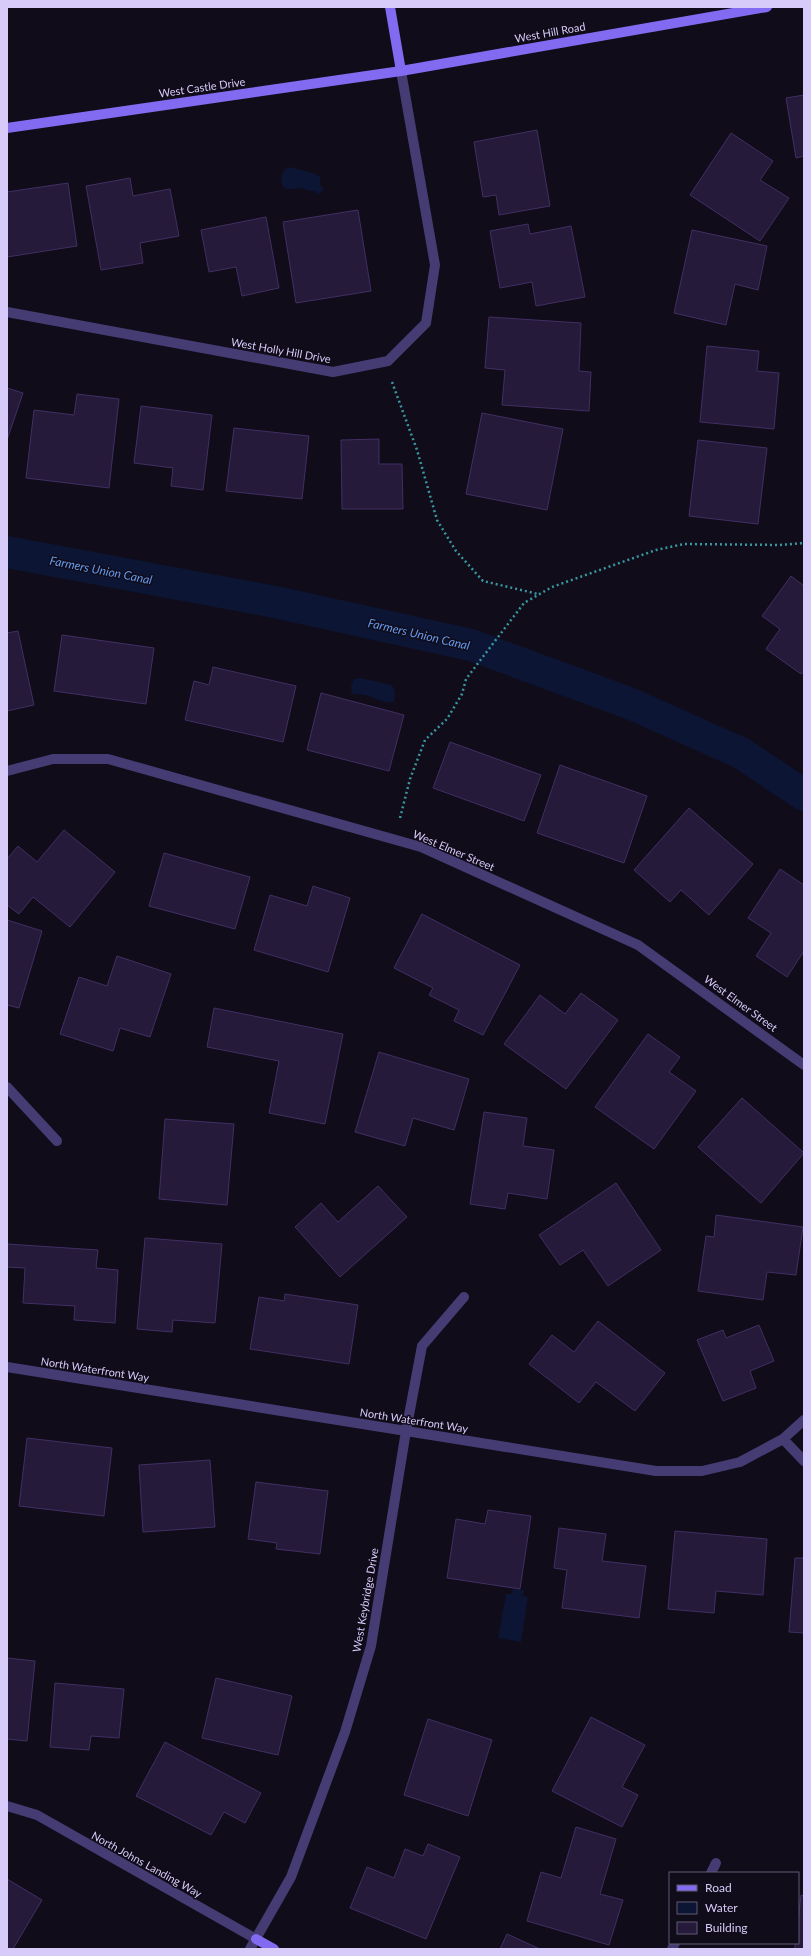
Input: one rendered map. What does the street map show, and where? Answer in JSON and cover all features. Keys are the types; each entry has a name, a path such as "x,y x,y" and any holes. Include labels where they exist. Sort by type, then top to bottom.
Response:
{"street":[{"path":"390,7 401,70"},
{"name":"West Hill Road","path":"401,70 767,7"},
{"name":"West Castle Drive","path":"7,128 401,70"},
{"name":"West Holly Hill Drive","path":"7,312 333,372 388,360 426,323 435,265 401,70"},
{"name":"West Elmer Street","path":"7,771 53,758 108,759 421,848 638,945 804,1065"},
{"path":"7,1087 57,1141"},
{"name":"West Keybridge Drive","path":"250,1949 291,1877 345,1732 369,1653 406,1431 422,1346 464,1297"},
{"name":"North Waterfront Way","path":"7,1367 656,1471 702,1471 740,1462 784,1439 804,1420"},
{"path":"784,1439 804,1461"},
{"name":"North Johns Landing Way","path":"7,1806 36,1816 274,1949"},
{"path":"712,1872 716,1863"}],"path":[{"path":"391,379 417,450 436,520 456,551 483,580 539,594"},
{"path":"400,818 410,779 425,740 448,719 462,694 466,679 524,603 552,586 656,550 684,544 780,545 804,543"}],"water":[{"path":"290,167 316,174 320,177 320,185 324,189 318,195 315,191 301,188 284,188 281,181 281,176 285,169"},
{"path":"361,678 391,685 395,691 394,702 384,702 367,695 352,694 351,687 354,679"},
{"path":"513,1589 524,1590 523,1596 528,1597 521,1642 498,1638 506,1594 512,1594"}],"building":[{"path":"804,95 804,156 796,158 786,98"},
{"path":"537,130 550,206 499,215 496,195 483,197 474,142"},
{"path":"731,133 773,161 760,180 789,198 760,241 690,195"},
{"path":"130,178 133,196 170,189 179,236 140,243 143,263 101,270 86,186"},
{"path":"68,183 77,246 7,257 7,192"},
{"path":"358,210 371,291 296,303 283,222"},
{"path":"266,217 279,288 242,296 236,267 209,272 201,230"},
{"path":"528,224 530,234 571,226 585,297 536,306 532,282 500,288 490,231"},
{"path":"692,230 767,246 758,290 735,284 726,325 674,313"},
{"path":"489,317 581,323 579,371 591,372 589,411 502,405 505,370 485,368"},
{"path":"707,346 759,351 757,371 779,373 774,429 700,422"},
{"path":"7,388 23,393 7,440"},
{"path":"77,394 119,399 109,488 26,478 34,410 74,415"},
{"path":"141,406 212,415 203,490 171,486 173,468 134,463"},
{"path":"482,413 563,429 547,510 466,494"},
{"path":"234,428 309,436 302,499 226,491"},
{"path":"379,439 379,464 402,464 403,509 342,509 341,440"},
{"path":"698,440 767,448 758,524 689,516"},
{"path":"791,576 804,586 804,670 801,674 766,649 780,629 762,616"},
{"path":"18,631 34,705 7,711 7,633"},
{"path":"62,635 154,648 146,704 54,691"},
{"path":"213,667 296,686 283,742 185,720 194,681 209,685"},
{"path":"321,693 404,715 389,771 307,750"},
{"path":"450,742 541,775 524,821 433,788"},
{"path":"560,765 647,796 624,863 537,833"},
{"path":"689,808 753,864 709,915 681,890 670,902 634,870"},
{"path":"64,830 115,872 70,927 33,897 19,914 7,905 7,859 18,846 37,862"},
{"path":"164,853 250,877 235,929 149,906"},
{"path":"780,869 804,885 804,951 787,977 756,956 771,933 748,918"},
{"path":"313,886 350,898 328,972 254,950 270,895 307,906"},
{"path":"422,914 520,965 483,1035 454,1021 459,1010 429,995 433,988 394,968"},
{"path":"7,920 42,931 19,1008 7,1005"},
{"path":"117,956 171,974 150,1037 120,1028 113,1051 60,1034 79,977 107,986"},
{"path":"581,993 618,1020 566,1089 504,1044 540,995 565,1014"},
{"path":"214,1008 343,1034 325,1124 269,1113 279,1061 207,1047"},
{"path":"648,1034 680,1057 669,1072 696,1091 654,1149 595,1107"},
{"path":"379,1052 469,1079 454,1130 413,1118 405,1146 355,1132"},
{"path":"742,1098 804,1153 761,1203 698,1147"},
{"path":"484,1112 527,1118 523,1146 554,1150 547,1199 508,1193 505,1209 470,1204"},
{"path":"165,1119 234,1124 227,1205 159,1199"},
{"path":"616,1183 661,1250 608,1286 583,1250 560,1265 539,1235"},
{"path":"378,1186 407,1217 340,1277 295,1227 321,1203 338,1222"},
{"path":"716,1215 803,1227 796,1275 767,1272 763,1300 698,1291 706,1236 714,1237"},
{"path":"145,1238 222,1244 215,1323 173,1320 172,1332 137,1329"},
{"path":"7,1244 98,1250 96,1268 118,1270 115,1323 74,1320 75,1306 23,1303 25,1268 7,1267"},
{"path":"285,1294 358,1305 349,1364 250,1349 259,1297 284,1301"},
{"path":"598,1321 665,1373 635,1411 596,1382 579,1403 529,1364 552,1335 574,1352"},
{"path":"759,1325 774,1361 750,1371 756,1388 723,1401 697,1340 723,1330 726,1338"},
{"path":"27,1438 112,1448 104,1516 19,1506"},
{"path":"210,1460 215,1527 143,1532 139,1465"},
{"path":"256,1482 328,1491 320,1554 276,1549 277,1543 248,1539"},
{"path":"488,1510 531,1516 520,1589 447,1578 456,1519 485,1524"},
{"path":"559,1528 606,1534 602,1561 646,1566 639,1618 562,1608 567,1570 554,1568"},
{"path":"675,1531 767,1539 763,1595 716,1591 714,1613 668,1609"},
{"path":"795,1558 804,1558 804,1633 789,1632"},
{"path":"7,1658 35,1661 27,1741 7,1739"},
{"path":"216,1678 292,1696 278,1755 202,1738"},
{"path":"55,1683 124,1689 119,1738 91,1736 89,1750 50,1747"},
{"path":"591,1717 645,1745 622,1787 638,1795 622,1827 552,1791"},
{"path":"428,1719 492,1740 468,1816 404,1795"},
{"path":"165,1742 261,1793 245,1823 224,1812 211,1835 136,1796"},
{"path":"576,1827 616,1839 600,1894 623,1900 609,1945 527,1921 541,1872 561,1878"},
{"path":"428,1844 460,1857 426,1939 350,1908 367,1867 394,1878 405,1849 423,1856"},
{"path":"7,1879 42,1900 13,1949 7,1949"},
{"path":"801,1895 804,1896 804,1949 795,1949 795,1944 799,1944 799,1913"},
{"path":"507,1934 540,1949 500,1949"}],"waterway":[{"name":"Farmers Union Canal","path":"7,552 275,602 471,645 629,703 741,753 804,795"}]}
